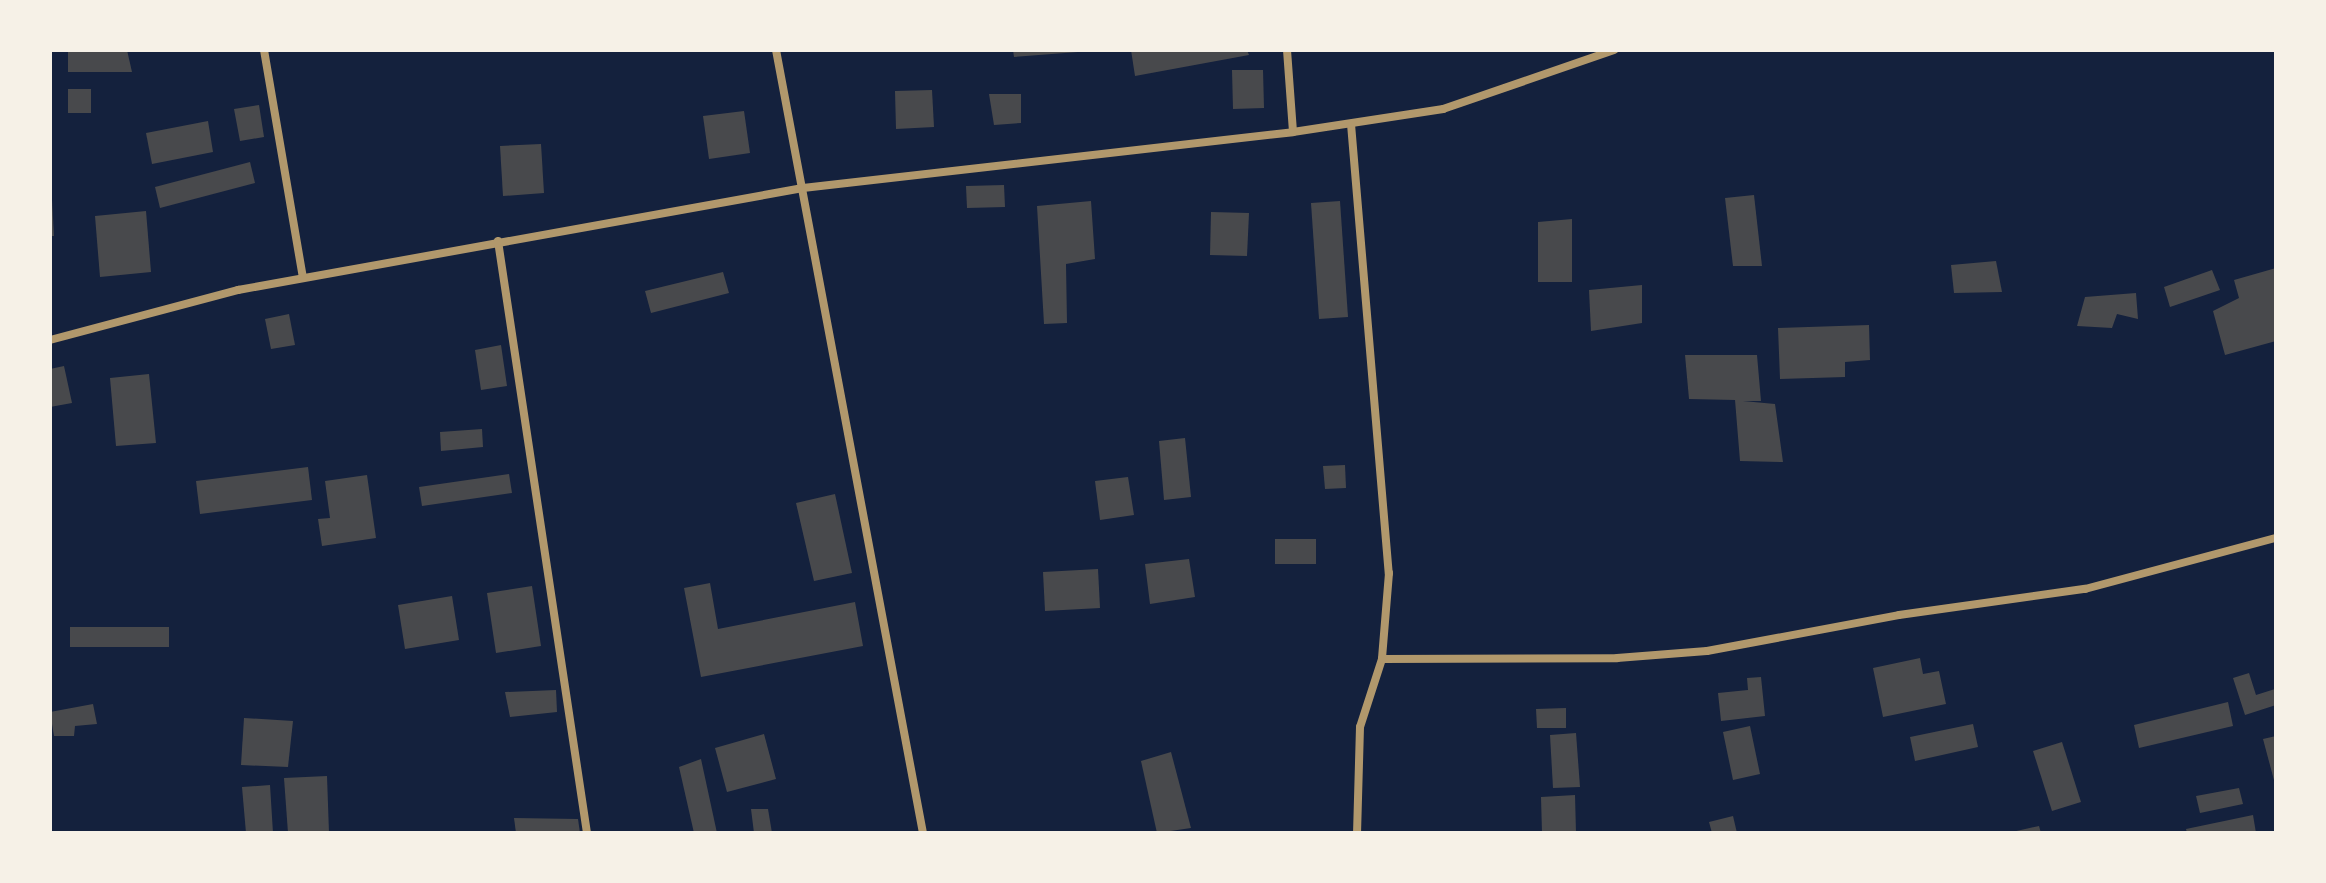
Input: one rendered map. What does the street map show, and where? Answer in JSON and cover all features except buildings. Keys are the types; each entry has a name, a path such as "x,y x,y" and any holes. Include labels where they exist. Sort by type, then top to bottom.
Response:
{"street":[{"path":"264,50 303,278"},
{"path":"776,50 923,833"},
{"path":"1287,50 1293,132"},
{"path":"50,340 303,278 803,188 1293,132 1443,109 1614,50"},
{"path":"1351,124 1389,573 1382,659 1360,727 1357,833"},
{"path":"498,241 587,833"},
{"path":"1382,659 1617,658 1707,651 1899,615 2085,589 2276,538"}]}
